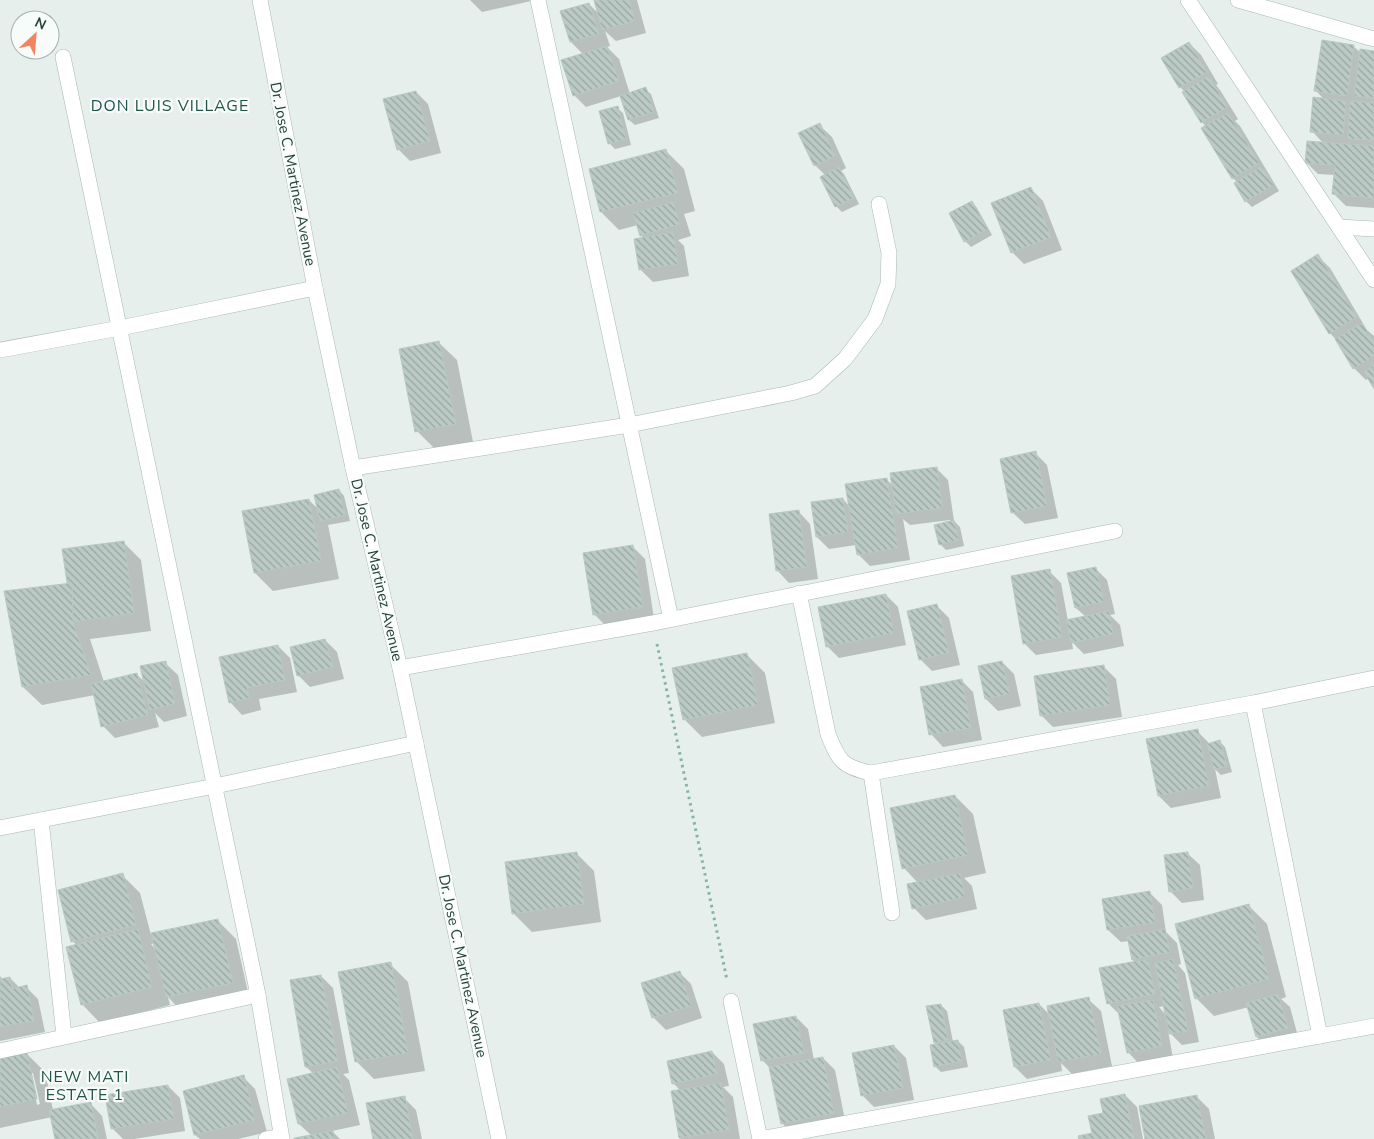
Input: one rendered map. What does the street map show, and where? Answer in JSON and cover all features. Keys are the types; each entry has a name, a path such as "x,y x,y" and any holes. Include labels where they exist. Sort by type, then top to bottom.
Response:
{"street":[{"name":"Dr. Jose C. Martinez Avenue","path":"260,0 315,288 353,468 400,668 499,1139"},
{"path":"538,0 671,619"},
{"path":"1188,0 1374,280"},
{"path":"1238,0 1374,39"},
{"path":"63,57 258,995 276,1138"},
{"path":"353,468 629,425 791,393 815,386 845,360 875,319 888,284 889,253 879,204"},
{"path":"1339,227 1374,229"},
{"path":"0,350 120,328 315,288"},
{"path":"400,668 671,619 1115,531"},
{"path":"800,593 828,734 836,753 846,765 871,773 1374,678"},
{"path":"1253,702 1320,1036"},
{"path":"0,828 215,786 416,743"},
{"path":"871,773 892,913"},
{"path":"41,820 64,1036"},
{"path":"0,1051 258,995"},
{"path":"731,1000 760,1139 1374,1026"}],"path":[{"path":"653,622 731,1000"}],"building":[{"path":"594,0 629,0 635,21 602,30"},
{"path":"589,3 599,34 570,42 560,11"},
{"path":"1322,40 1354,45 1347,96 1314,91"},
{"path":"1189,42 1207,72 1179,88 1161,58"},
{"path":"607,46 619,81 573,96 561,60"},
{"path":"1360,49 1374,51 1374,98 1354,96"},
{"path":"1209,76 1227,107 1201,123 1182,92"},
{"path":"646,87 654,112 628,120 620,96"},
{"path":"416,91 430,141 397,150 383,99"},
{"path":"1313,97 1346,101 1343,135 1310,132"},
{"path":"1350,101 1374,103 1374,140 1348,139"},
{"path":"618,106 626,139 608,144 599,111"},
{"path":"1228,113 1259,163 1232,179 1201,128"},
{"path":"820,123 835,156 814,166 798,133"},
{"path":"1307,141 1374,146 1374,198 1332,194 1335,165 1305,163"},
{"path":"666,149 678,193 600,212 589,169"},
{"path":"1262,166 1274,185 1245,202 1234,183"},
{"path":"839,167 854,198 835,207 820,177"},
{"path":"1031,187 1051,237 1011,253 991,203"},
{"path":"972,201 988,229 964,242 949,213"},
{"path":"673,202 680,224 640,236 633,213"},
{"path":"673,232 678,264 639,270 634,239"},
{"path":"1318,254 1357,317 1329,334 1291,271"},
{"path":"1362,323 1374,343 1374,356 1353,369 1335,339"},
{"path":"439,341 456,424 415,432 399,349"},
{"path":"1374,365 1374,389 1364,372"},
{"path":"1036,451 1047,506 1011,513 1000,459"},
{"path":"937,467 942,508 896,514 890,473"},
{"path":"887,478 898,548 857,555 845,484"},
{"path":"339,489 345,515 320,521 314,495"},
{"path":"843,498 848,532 816,537 811,502"},
{"path":"309,499 321,561 254,573 242,511"},
{"path":"799,510 807,567 776,571 769,514"},
{"path":"954,520 959,540 939,545 934,525"},
{"path":"124,541 134,613 73,622 62,549"},
{"path":"633,545 643,607 593,615 583,553"},
{"path":"1096,567 1104,602 1075,608 1067,573"},
{"path":"1050,569 1062,637 1023,644 1011,576"},
{"path":"72,583 73,622 91,675 22,687 4,591"},
{"path":"886,594 894,633 826,647 818,607"},
{"path":"937,604 949,653 919,660 907,611"},
{"path":"1109,611 1113,634 1071,643 1066,620"},
{"path":"325,639 333,667 297,676 290,647"},
{"path":"278,645 285,680 247,688 250,698 229,703 219,657"},
{"path":"747,653 758,705 683,720 672,668"},
{"path":"166,661 175,704 150,710 140,666"},
{"path":"1002,661 1010,694 985,699 978,666"},
{"path":"1104,665 1110,705 1040,716 1034,676"},
{"path":"137,673 148,715 101,727 91,684"},
{"path":"962,679 971,728 929,735 920,687"},
{"path":"1198,729 1209,786 1158,796 1146,739"},
{"path":"1220,740 1227,766 1214,770 1207,744"},
{"path":"955,795 968,855 902,869 890,808"},
{"path":"577,852 584,904 512,914 505,862"},
{"path":"1188,852 1193,888 1169,892 1164,855"},
{"path":"123,873 136,925 71,942 58,890"},
{"path":"960,873 965,897 912,909 907,884"},
{"path":"1150,891 1155,923 1107,930 1102,899"},
{"path":"1249,904 1269,979 1195,999 1175,924"},
{"path":"218,919 233,983 166,997 151,933"},
{"path":"138,929 152,987 81,1005 66,947"},
{"path":"1165,929 1170,952 1132,960 1127,936"},
{"path":"1148,959 1155,994 1107,1004 1099,968"},
{"path":"1173,959 1188,1031 1169,1034 1155,963"},
{"path":"391,962 408,1053 355,1062 338,972"},
{"path":"680,971 691,1006 652,1018 641,983"},
{"path":"321,975 338,1061 305,1067 290,980"},
{"path":"10,977 12,989 27,985 34,1021 0,1027 0,979"},
{"path":"1278,994 1288,1028 1256,1037 1246,1003"},
{"path":"1089,997 1101,1054 1058,1062 1047,1006"},
{"path":"1153,1000 1162,1046 1127,1053 1117,1006"},
{"path":"1039,1003 1051,1060 1014,1067 1003,1010"},
{"path":"941,1004 948,1040 934,1043 926,1006"},
{"path":"796,1016 804,1053 761,1061 753,1024"},
{"path":"958,1040 962,1061 934,1067 930,1045"},
{"path":"894,1045 903,1088 861,1096 852,1053"},
{"path":"712,1051 717,1074 672,1084 667,1061"},
{"path":"27,1053 37,1099 0,1107 0,1059"},
{"path":"823,1057 834,1113 781,1124 769,1067"},
{"path":"337,1067 348,1113 298,1124 287,1079"},
{"path":"244,1075 255,1120 194,1135 183,1091"},
{"path":"721,1083 729,1130 679,1138 671,1091"},
{"path":"168,1085 174,1119 111,1129 105,1095"},
{"path":"1125,1094 1134,1139 1079,1139 1078,1136 1092,1133 1088,1116 1103,1113 1100,1099"},
{"path":"1197,1095 1206,1139 1145,1139 1139,1106"},
{"path":"405,1096 413,1139 373,1139 366,1103"},
{"path":"91,1102 98,1139 55,1139 49,1110"},
{"path":"333,1131 335,1139 294,1139 294,1138"}],"district":[{"name":"DON LUIS VILLAGE","path":"170,105"},
{"name":"NEW MATI ESTATE 1","path":"85,1085"}]}
